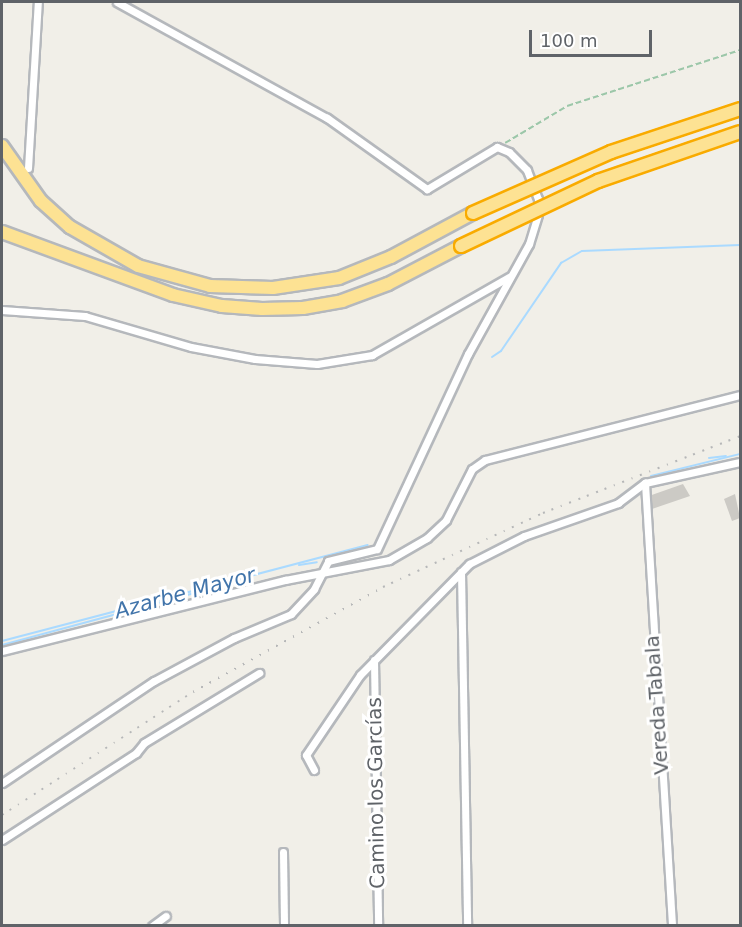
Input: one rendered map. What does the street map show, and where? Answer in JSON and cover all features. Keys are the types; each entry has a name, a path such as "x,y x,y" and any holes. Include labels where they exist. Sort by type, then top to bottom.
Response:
{"highway":[{"path":"2,147 41,201 70,227 123,259 178,279 210,286 263,289 323,282 375,264 473,213 611,152 741,109"},
{"path":"2,232 173,295 247,309 303,308 342,301 440,258 598,181 741,132"}],"street":[{"path":"28,168 38,2"},
{"path":"2,783 153,681 234,638 291,614 325,572 328,561 377,549 468,354 534,232 538,200 520,160 497,147 427,189 327,118 117,2"},
{"path":"2,310 85,316 191,347 255,359 317,364 372,355 511,276"},
{"path":"2,651 325,572 389,560 419,544 446,520 472,469 485,460 741,395"},
{"path":"314,770 306,755 374,660 461,572 524,536 618,503 645,483 741,462"},
{"name":"Vereda Tabala","path":"645,483 672,926"},
{"path":"461,572 467,926"},
{"name":"Camino los Garcías","path":"374,660 378,926"},
{"path":"2,840 136,753 144,743 260,673"},
{"path":"283,852 284,926"},
{"path":"152,926 165,916"}],"path":[{"path":"497,147 567,106 741,50"}],"building":[{"path":"683,484 690,496 649,510 646,497"},
{"path":"735,494 740,518 732,521 724,499"}],"waterway":[{"path":"492,357 501,351 561,263 582,251 740,245"},
{"name":"Azarbe Mayor","path":"651,476 740,454"},
{"name":"Azarbe Mayor","path":"709,458 726,456"},
{"name":"Azarbe Mayor","path":"2,641 368,545"},
{"name":"Azarbe Mayor","path":"299,565 317,562"},
{"name":"Azarbe Mayor","path":"2,645 250,578"}],"railway":[{"path":"2,815 193,692 383,587 543,513 740,436"}]}
